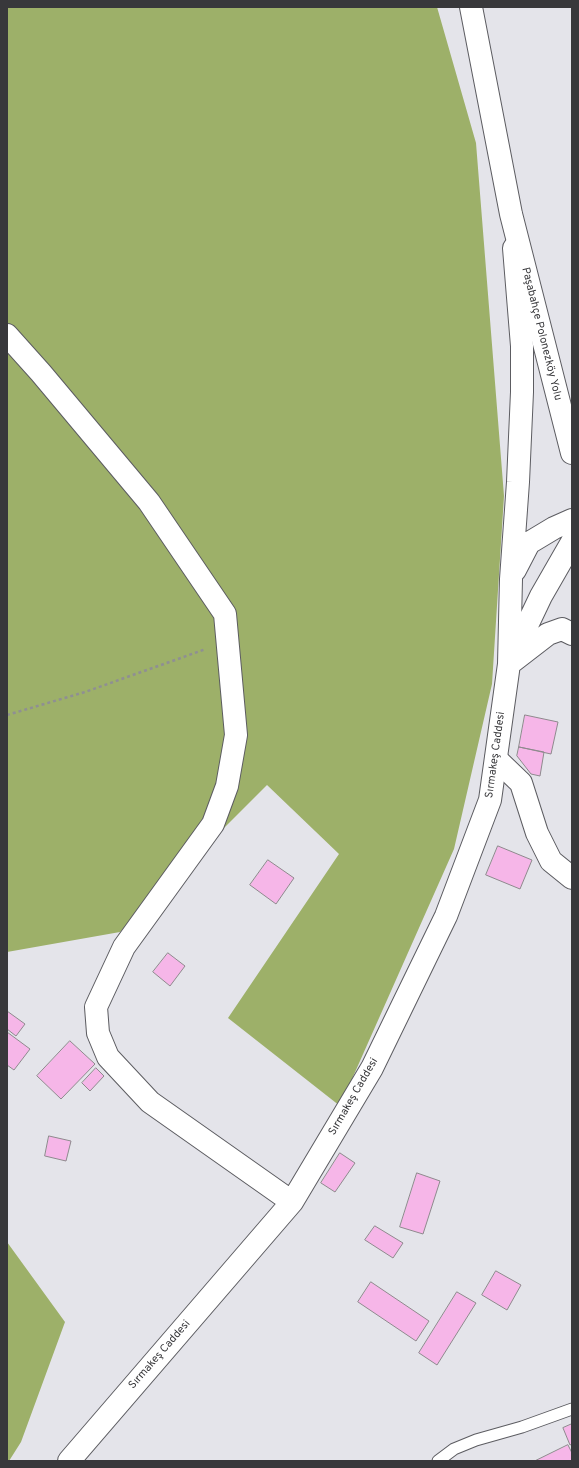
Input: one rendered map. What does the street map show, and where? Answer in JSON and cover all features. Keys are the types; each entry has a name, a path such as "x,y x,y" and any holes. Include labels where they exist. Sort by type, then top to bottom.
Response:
{"main road":[{"path":"471,7 511,214 522,346 522,392 518,482 511,579 509,664"},
{"name":"Paşabahçe Polonezköy Yolu","path":"511,214 572,453"},
{"path":"7,336 41,373 150,502 225,614 236,735 227,786 213,824 124,947 96,1007 98,1033 108,1057 150,1102 292,1202"},
{"path":"511,579 529,543 554,528 572,520"},
{"path":"509,664 541,596 572,542"},
{"path":"509,664 548,634 562,629 572,634"},
{"name":"Sırmakeş Caddesi","path":"69,1461 292,1202 372,1068 446,916 490,800 509,664"},
{"path":"496,759 521,783 536,833 551,861 572,878"}],"lane":[{"path":"438,1461 454,1449 476,1440 522,1427 572,1409"}],"path":[{"path":"7,715 85,692 227,641"}],"green space":[{"path":"7,7 437,7 476,143 504,496 492,684 454,849 340,1106 228,1018 339,854 267,785 120,932 7,952"},
{"path":"7,1242 65,1322 21,1442 9,1461 7,1461"}],"building":[{"path":"525,715 558,722 551,754 519,747"},
{"path":"519,747 544,752 540,776 531,774 517,756"},
{"path":"498,846 532,860 520,889 486,875"},
{"path":"268,860 294,878 276,904 250,885"},
{"path":"168,953 185,966 170,986 153,972"},
{"path":"7,1011 25,1024 16,1036 7,1029"},
{"path":"7,1032 30,1049 14,1070 7,1065"},
{"path":"70,1041 95,1064 61,1099 37,1076"},
{"path":"96,1068 104,1076 90,1091 82,1083"},
{"path":"49,1136 71,1141 66,1161 45,1156"},
{"path":"340,1153 355,1163 335,1192 321,1183"},
{"path":"417,1173 440,1181 423,1234 400,1227"},
{"path":"375,1226 403,1243 393,1258 365,1240"},
{"path":"496,1271 521,1285 507,1310 482,1295"},
{"path":"371,1282 429,1321 416,1341 358,1302"},
{"path":"457,1292 476,1303 437,1365 419,1353"},
{"path":"572,1424 572,1444 570,1445 563,1428"},
{"path":"568,1445 572,1453 572,1461 535,1461"}]}
